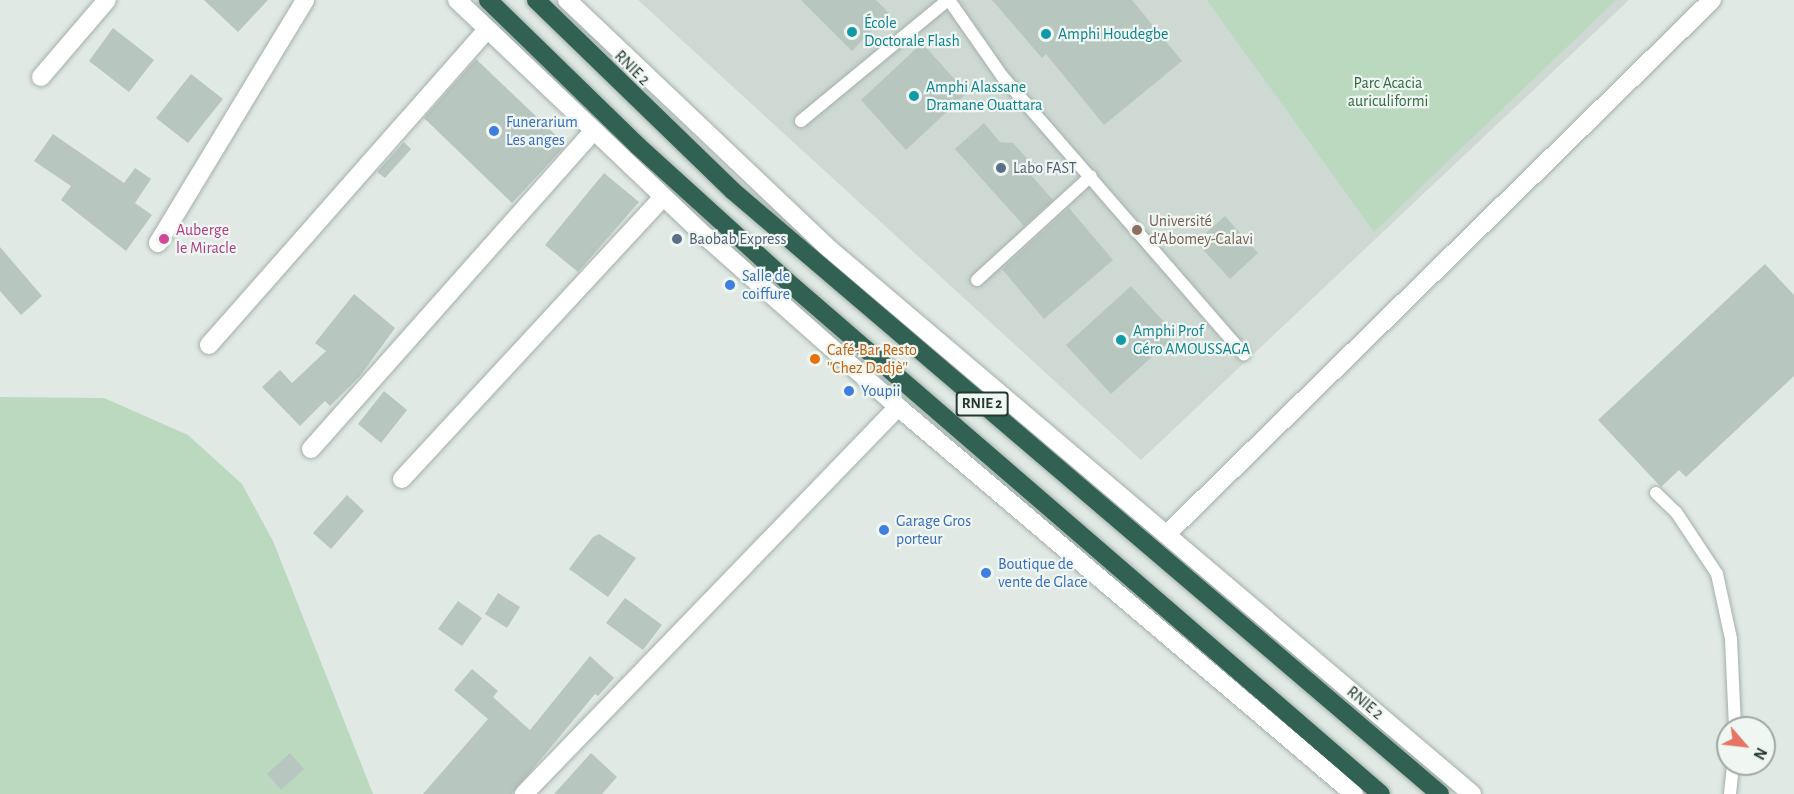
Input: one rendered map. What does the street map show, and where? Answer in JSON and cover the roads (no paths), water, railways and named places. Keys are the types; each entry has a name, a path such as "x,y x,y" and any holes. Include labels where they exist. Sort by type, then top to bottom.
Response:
{"highway":[{"name":"RNIE 2","path":"488,0 638,146 788,282 1381,794"},
{"name":"RNIE 2","path":"536,0 733,191 1440,794"}],"street":[{"path":"41,77 107,0"},
{"path":"158,243 305,0"},
{"path":"457,0 592,132 898,407 1354,794"},
{"path":"567,0 826,246 1472,794"},
{"path":"1167,534 1712,0"},
{"path":"208,345 487,30"},
{"path":"311,449 592,132"},
{"path":"402,479 663,197"},
{"path":"524,794 898,407"}],"lane":[{"path":"801,121 948,0 1002,76 1244,354"},
{"path":"977,280 1091,176"},
{"path":"1656,493 1676,512 1716,574 1731,639 1734,716"},
{"path":"1730,794 1732,776"}],"place":[{"name":"École Doctorale Flash","path":"852,32"},
{"name":"Amphi Houdegbe","path":"1046,34"},
{"name":"Amphi Alassane Dramane Ouattara","path":"914,96"},
{"name":"Funerarium Les anges","path":"494,131"},
{"name":"Labo FAST","path":"1001,168"},
{"name":"Université d'Abomey-Calavi","path":"1137,230"},
{"name":"Auberge le Miracle","path":"164,239"},
{"name":"Baobab Express","path":"677,239"},
{"name":"Salle de coiffure","path":"730,285"},
{"name":"Amphi Prof Géro AMOUSSAGA","path":"1121,340"},
{"name":"Café-Bar Resto ''Chez Dadjè''","path":"815,359"},
{"name":"Youpii","path":"849,391"},
{"name":"Garage Gros porteur","path":"884,530"},
{"name":"Boutique de vente de Glace","path":"986,573"}],"park label":[{"name":"Parc Acacia auriculiformi","path":"1388,92"}]}
